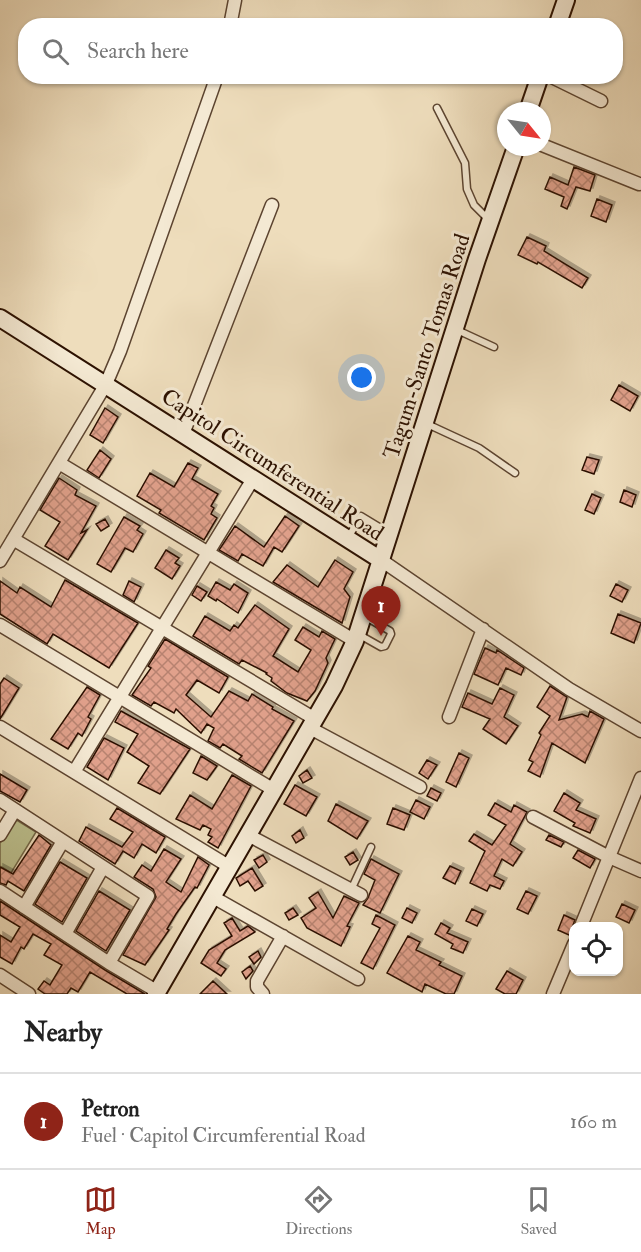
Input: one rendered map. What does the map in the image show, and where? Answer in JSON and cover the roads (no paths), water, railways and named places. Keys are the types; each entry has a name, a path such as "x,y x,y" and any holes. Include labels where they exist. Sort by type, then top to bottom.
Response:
{"main road":[{"path":"560,18 566,0"},
{"path":"531,102 537,84"},
{"name":"Tagum-Santo Tomas Road","path":"381,560 513,156"},
{"name":"Capitol Circumferential Road","path":"0,318 381,560 356,638 338,678 160,988"},
{"path":"160,988 176,994"}],"street":[{"path":"232,18 235,0"},
{"path":"0,561 106,384 120,351 214,84"},
{"path":"566,84 601,101"},
{"path":"551,149 639,184"},
{"path":"183,434 272,205"},
{"path":"59,463 208,553 356,638"},
{"path":"74,772 253,479"},
{"path":"13,539 162,628 312,724 420,788"},
{"path":"381,560 569,689 641,731"},
{"path":"0,625 274,790"},
{"path":"449,717 483,629"},
{"path":"0,728 230,867"},
{"path":"583,922 641,778"},
{"path":"0,801 148,896 109,963"},
{"path":"0,835 15,810"},
{"path":"533,817 641,871"},
{"path":"248,836 356,893"},
{"path":"24,907 63,841"},
{"path":"65,934 103,867"},
{"path":"0,891 109,963 160,988"},
{"path":"213,897 358,979"},
{"path":"263,994 257,987 257,981 283,936"},
{"path":"553,994 569,954"},
{"path":"0,975 28,994"}],"lane":[{"path":"436,108 465,163 467,189 470,197 474,205 490,222"},
{"path":"455,329 494,347"},
{"path":"425,423 479,448 515,472"},
{"path":"347,538 361,516 389,534"},
{"path":"356,638 384,646 391,634 390,631 363,616"},
{"path":"356,893 371,847"}],"place":[{"name":"Petron","path":"381,636"}]}
